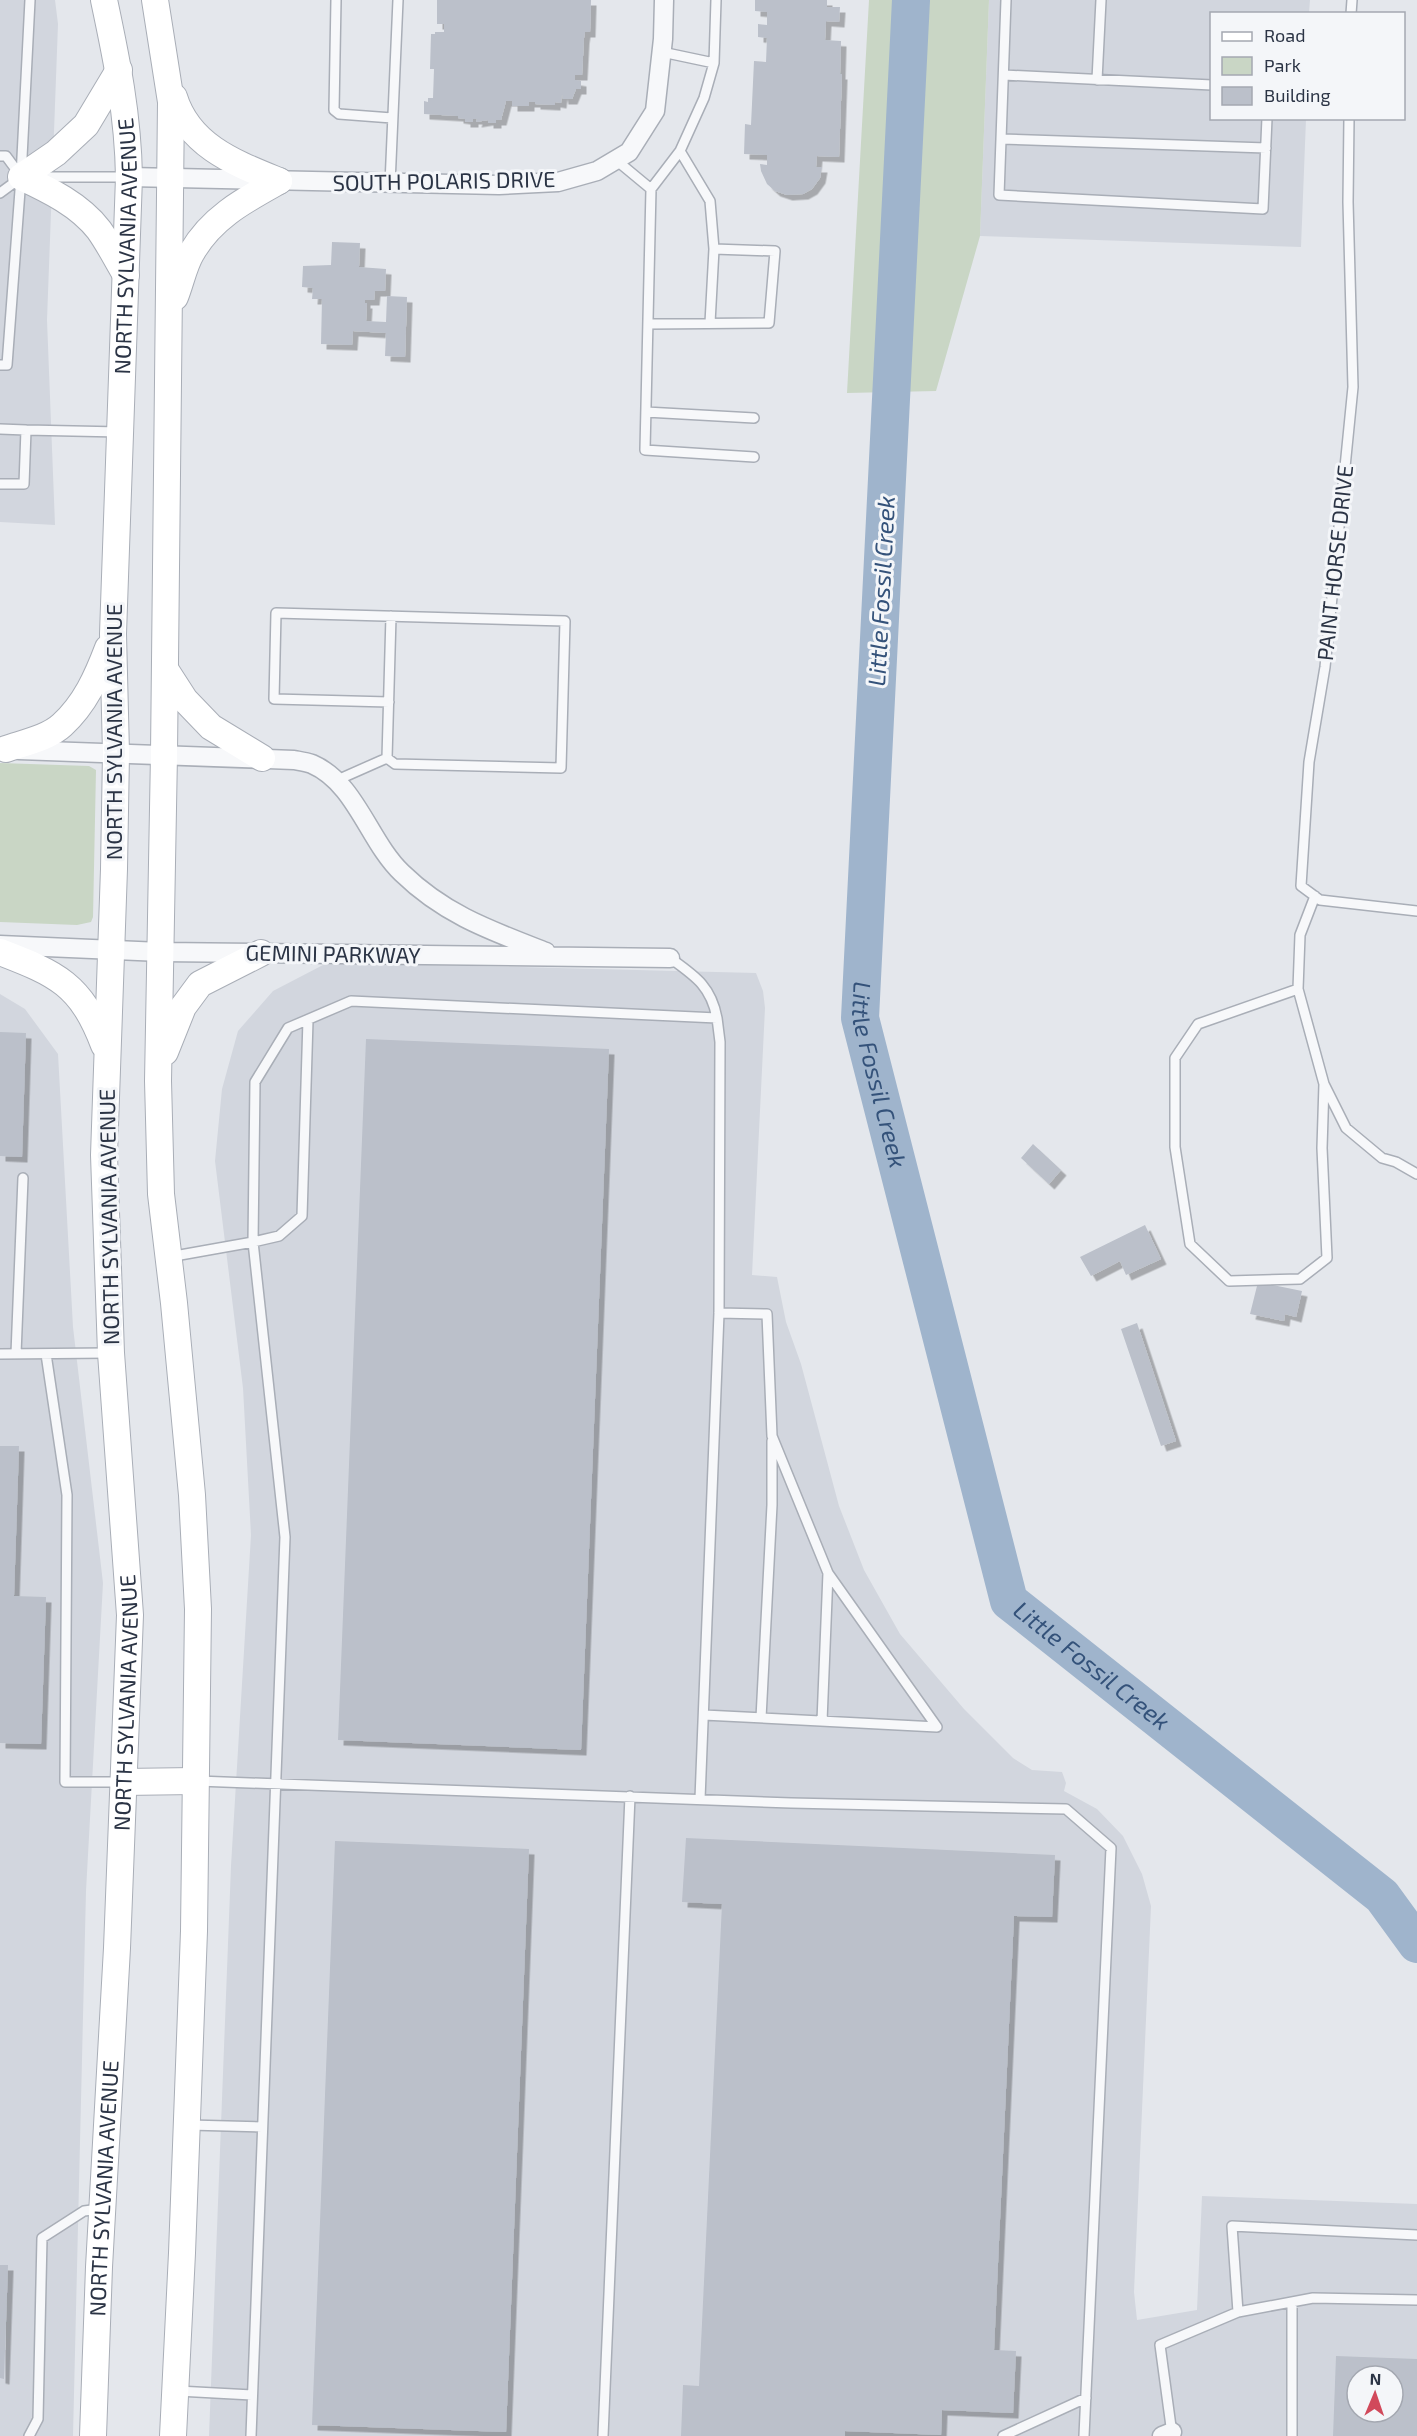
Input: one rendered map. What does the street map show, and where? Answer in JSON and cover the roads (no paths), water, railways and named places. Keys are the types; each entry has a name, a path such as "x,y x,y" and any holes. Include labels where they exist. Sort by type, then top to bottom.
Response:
{"main road":[{"name":"NORTH SYLVANIA AVENUE","path":"93,2436 102,2209 117,1948 130,1615 111,1353 104,1155 116,753 113,634 129,177 128,130 105,0"},
{"name":"NORTH SYLVANIA AVENUE","path":"155,0 171,102 158,1081 161,1194 193,1518 198,1609 194,1931 173,2436"},
{"path":"119,70 86,125 56,153 21,177 78,209 99,230 126,275"},
{"path":"166,73 178,110 194,134 225,158 279,181"},
{"path":"169,314 192,253 216,221 240,202 279,181"},
{"path":"3,749 48,733 62,725 94,685 113,634"},
{"path":"165,669 185,700 211,727 262,758"},
{"path":"0,952 46,969 69,986 94,1019 108,1057"},
{"path":"158,1081 168,1041 183,1007 200,984 261,953"},
{"path":"123,1782 195,1781"}],"street":[{"name":"SOUTH POLARIS DRIVE","path":"129,177 499,185 558,182 597,171 629,152 655,111 662,52 664,0"},
{"name":"GEMINI PARKWAY","path":"3,749 262,758 294,760 312,764 335,781 351,800 382,849 400,872 429,897 466,920 556,956"},
{"name":"GEMINI PARKWAY","path":"0,945 161,952 670,958"}],"lane":[{"path":"0,365 7,365 21,177 30,0"},
{"path":"336,0 334,110 339,114 392,118"},
{"path":"390,184 398,0"},
{"path":"716,0 714,63 704,98 680,151 651,189 645,450 754,457"},
{"path":"1006,0 999,195 1263,208 1268,120"},
{"path":"1097,80 1101,0"},
{"path":"662,52 714,63"},
{"path":"1004,75 1210,85"},
{"name":"PAINT HORSE DRIVE","path":"1315,896 1302,886 1309,762 1325,667 1353,387 1348,202 1349,120"},
{"path":"1001,138 1266,148"},
{"path":"680,151 710,201 714,249 711,323"},
{"path":"0,156 6,156 21,177"},
{"path":"616,160 651,189"},
{"path":"0,193 21,177 129,177"},
{"path":"648,324 769,323 776,251 714,249"},
{"path":"646,412 754,418"},
{"path":"0,429 120,432"},
{"path":"0,484 24,484 26,430"},
{"path":"387,758 395,764 561,768 565,621 276,613 274,699 389,702"},
{"path":"387,758 391,616"},
{"path":"335,781 387,758"},
{"path":"1417,911 1320,900 1315,896 1300,935 1298,989 1324,1084 1346,1128 1382,1158 1396,1162 1417,1174"},
{"path":"670,958 699,979 715,1005 720,1042 719,1313 700,1799"},
{"path":"1298,989 1198,1024 1175,1058 1175,1147 1190,1244 1229,1281 1300,1279 1327,1257 1322,1148 1324,1084"},
{"path":"251,2436 285,1537 253,1242 255,1082 288,1028 351,1001 717,1018"},
{"path":"169,1257 279,1236 302,1216 308,1020"},
{"path":"16,1354 23,1178"},
{"path":"719,1313 767,1314 772,1436 772,1505 761,1718"},
{"path":"0,1354 111,1353"},
{"path":"46,1354 67,1495 65,1782 123,1782"},
{"path":"704,1715 937,1727 828,1573 772,1436"},
{"path":"822,1720 828,1573"},
{"path":"195,1781 1066,1809 1111,1848 1084,2436"},
{"path":"603,2436 630,1796"},
{"path":"187,2125 262,2127"},
{"path":"29,2436 38,2419 42,2238 84,2211 102,2209"},
{"path":"1238,2312 1232,2226 1417,2235"},
{"path":"1169,2435 1160,2345 1238,2312 1312,2298 1417,2300"},
{"path":"1292,2302 1292,2436"},
{"path":"175,2391 252,2395"},
{"path":"1003,2436 1086,2398"}],"waterway":[{"name":"Little Fossil Creek","path":"911,0 860,1018 1009,1601 1382,1896 1417,1944"}]}
